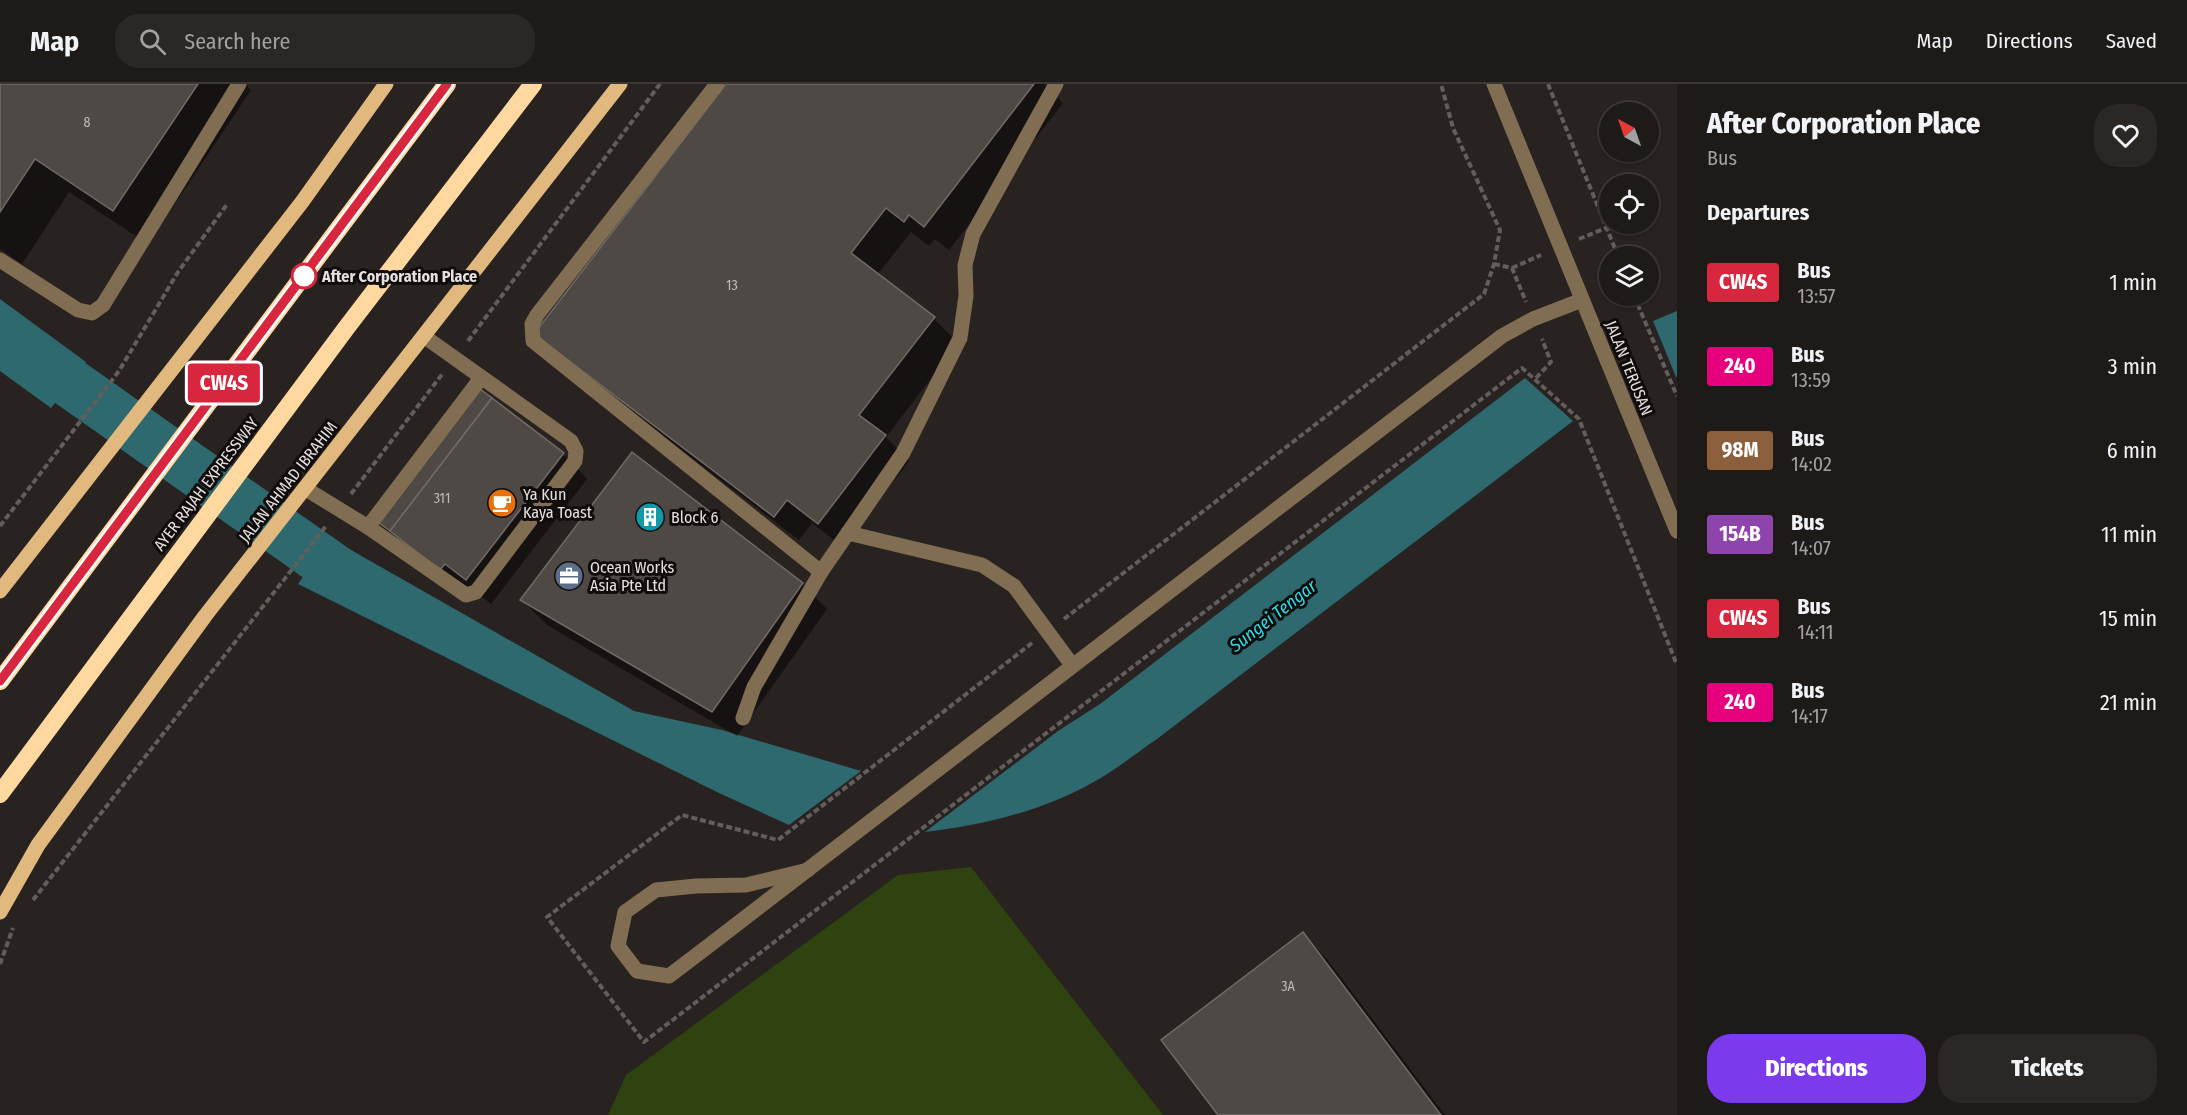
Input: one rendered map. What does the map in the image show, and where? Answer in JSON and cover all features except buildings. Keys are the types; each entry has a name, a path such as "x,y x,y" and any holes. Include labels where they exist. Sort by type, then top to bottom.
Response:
{"highway":[{"path":"0,681 447,84"},
{"name":"AYER RAJAH EXPRESSWAY","path":"0,794 533,84"}],"main road":[{"path":"0,591 302,202 386,84"},
{"name":"JALAN AHMAD IBRAHIM","path":"0,912 45,836 139,704 620,84"}],"street":[{"path":"0,260 78,309 92,313 103,305 239,84"},
{"path":"717,84 537,315 532,324 533,341 821,572"},
{"path":"743,717 754,687 821,572 903,453 960,338 966,296 965,265 973,234 1056,84"},
{"name":"JALAN TERUSAN","path":"1494,84 1677,531"},
{"path":"808,870 746,885 656,890 625,912 618,945 637,971 669,975 808,870 1072,664 1502,336 1533,319 1582,300"},
{"path":"306,489 368,526 466,595 473,594 576,457 571,441 424,338"},
{"path":"368,526 481,378"},
{"path":"848,533 982,565 1014,586 1072,664"}],"path":[{"path":"29,906 340,509 660,84"},
{"path":"1548,84 1614,246"},
{"path":"0,526 120,370 178,272 228,203"},
{"path":"1638,306 1677,396"},
{"path":"0,964 15,924"}],"green space":[{"path":"971,867 1163,1115 608,1115 626,1075 898,875"}],"water":[{"path":"0,299 86,362 51,408 0,371"},
{"path":"1677,311 1677,377 1676,377 1653,321"},
{"name":"Sungei Tengar","path":"1525,378 1573,421 1157,739 1104,776 1062,798 994,820 925,832 1058,731 1100,704"},
{"path":"330,538 634,711 722,730 861,771 789,825 719,793 298,584"}],"waterway":[{"path":"0,330 39,361 343,575 373,593"}],"bus line":[{"name":"CW4S","path":"0,681 447,84"}],"place":[{"name":"After Corporation Place","path":"304,276"},
{"name":"Ya Kun Kaya Toast","path":"502,503"},
{"name":"Block 6","path":"650,517"},
{"name":"Ocean Works Asia Pte Ltd","path":"569,576"}]}
